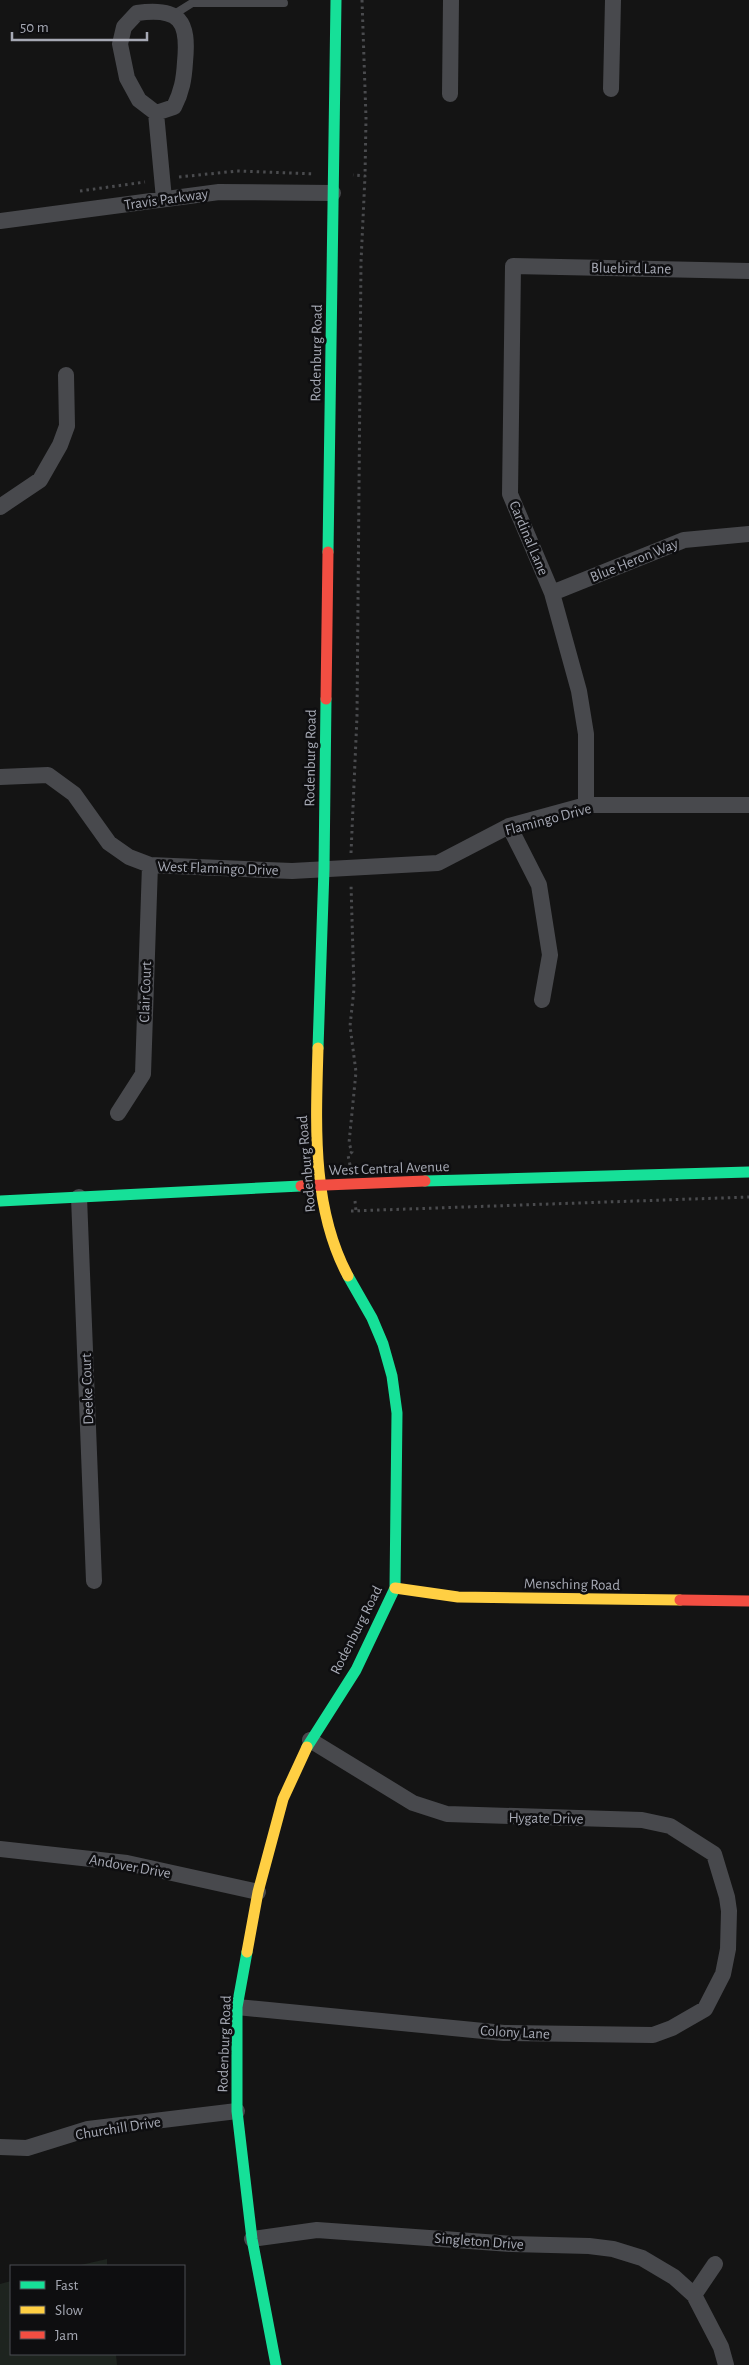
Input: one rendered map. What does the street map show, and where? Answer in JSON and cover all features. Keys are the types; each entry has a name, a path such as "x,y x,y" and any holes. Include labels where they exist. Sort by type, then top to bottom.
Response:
{"street":[{"name":"Rodenburg Road","path":"276,2365 252,2239 237,2111 237,2008 258,1892 282,1799 310,1740 356,1670 395,1588 397,1413 392,1376 383,1344 372,1318 346,1273 326,1220 320,1186 316,1112 324,869 336,0"},
{"path":"450,94 451,0"},
{"path":"611,89 613,0"},
{"path":"156,113 174,106 182,91 187,43 182,24 173,15 158,10 137,13 124,28 120,44 127,78 139,100 156,113 164,199"},
{"name":"Travis Parkway","path":"0,221 219,192 333,193"},
{"name":"Bluebird Lane","path":"513,266 749,271"},
{"name":"Cardinal Lane","path":"513,266 510,494 552,593 579,691 586,734 586,805"},
{"path":"0,507 40,480 60,445 67,426 66,375"},
{"name":"Blue Heron Way","path":"552,593 684,540 749,534"},
{"name":"West Flamingo Drive","path":"0,777 48,775 74,794 109,844 129,857 150,865 292,871 324,869"},
{"name":"Flamingo Drive","path":"324,869 438,863 508,826 586,805 749,805"},
{"path":"508,826 539,885 550,955 542,1000"},
{"name":"Clair Court","path":"118,1113 143,1074 150,865"},
{"name":"West Central Avenue","path":"0,1201 320,1186 749,1172"},
{"name":"Deeke Court","path":"79,1197 94,1581"},
{"name":"Mensching Road","path":"395,1588 458,1597 749,1601"},
{"name":"Hygate Drive","path":"310,1740 413,1803 447,1814 642,1820 670,1826 714,1854 727,1897 728,1931"},
{"name":"Andover Drive","path":"0,1850 127,1863 258,1892"},
{"name":"Colony Lane","path":"237,2008 504,2033 653,2035 672,2028 705,2009 723,1974 728,1949 728,1931"},
{"name":"Churchill Drive","path":"0,2148 27,2148 88,2129 237,2111"},
{"name":"Singleton Drive","path":"252,2239 317,2230 613,2249 642,2258 674,2277 694,2295"},
{"path":"715,2264 694,2295 721,2347 726,2365"}],"lane":[{"path":"173,15 192,2 284,3"}],"path":[{"path":"352,845 356,716 361,262 366,118 362,0"},
{"path":"77,192 162,179 237,171 365,176"},
{"path":"348,1154 352,1152 349,1143 356,1072 350,1026 354,989 352,890"},
{"path":"351,1211 356,1209 749,1197"}],"shaded area":[{"path":"107,2259 107,2265 80,2265"},
{"path":"10,2281 10,2355 116,2355 117,2365 0,2365 0,2284"}],"traffic: fast":[{"path":"328,552 336,0"},
{"path":"318,1048 324,869 326,699"},
{"path":"425,1181 749,1172"},
{"path":"0,1201 301,1186"},
{"path":"307,1747 356,1670 395,1588 397,1413 392,1376 383,1344 372,1318 348,1276"},
{"path":"247,1952 237,2007 237,2111 252,2239 276,2365"}],"traffic: slow":[{"path":"318,1048 318,1164 327,1222 348,1276"},
{"path":"395,1588 458,1597 680,1600"},
{"path":"247,1952 258,1892 283,1799 307,1747"}],"traffic: jam":[{"path":"326,699 328,552"},
{"path":"301,1186 425,1181"},
{"path":"680,1600 749,1601"}]}
